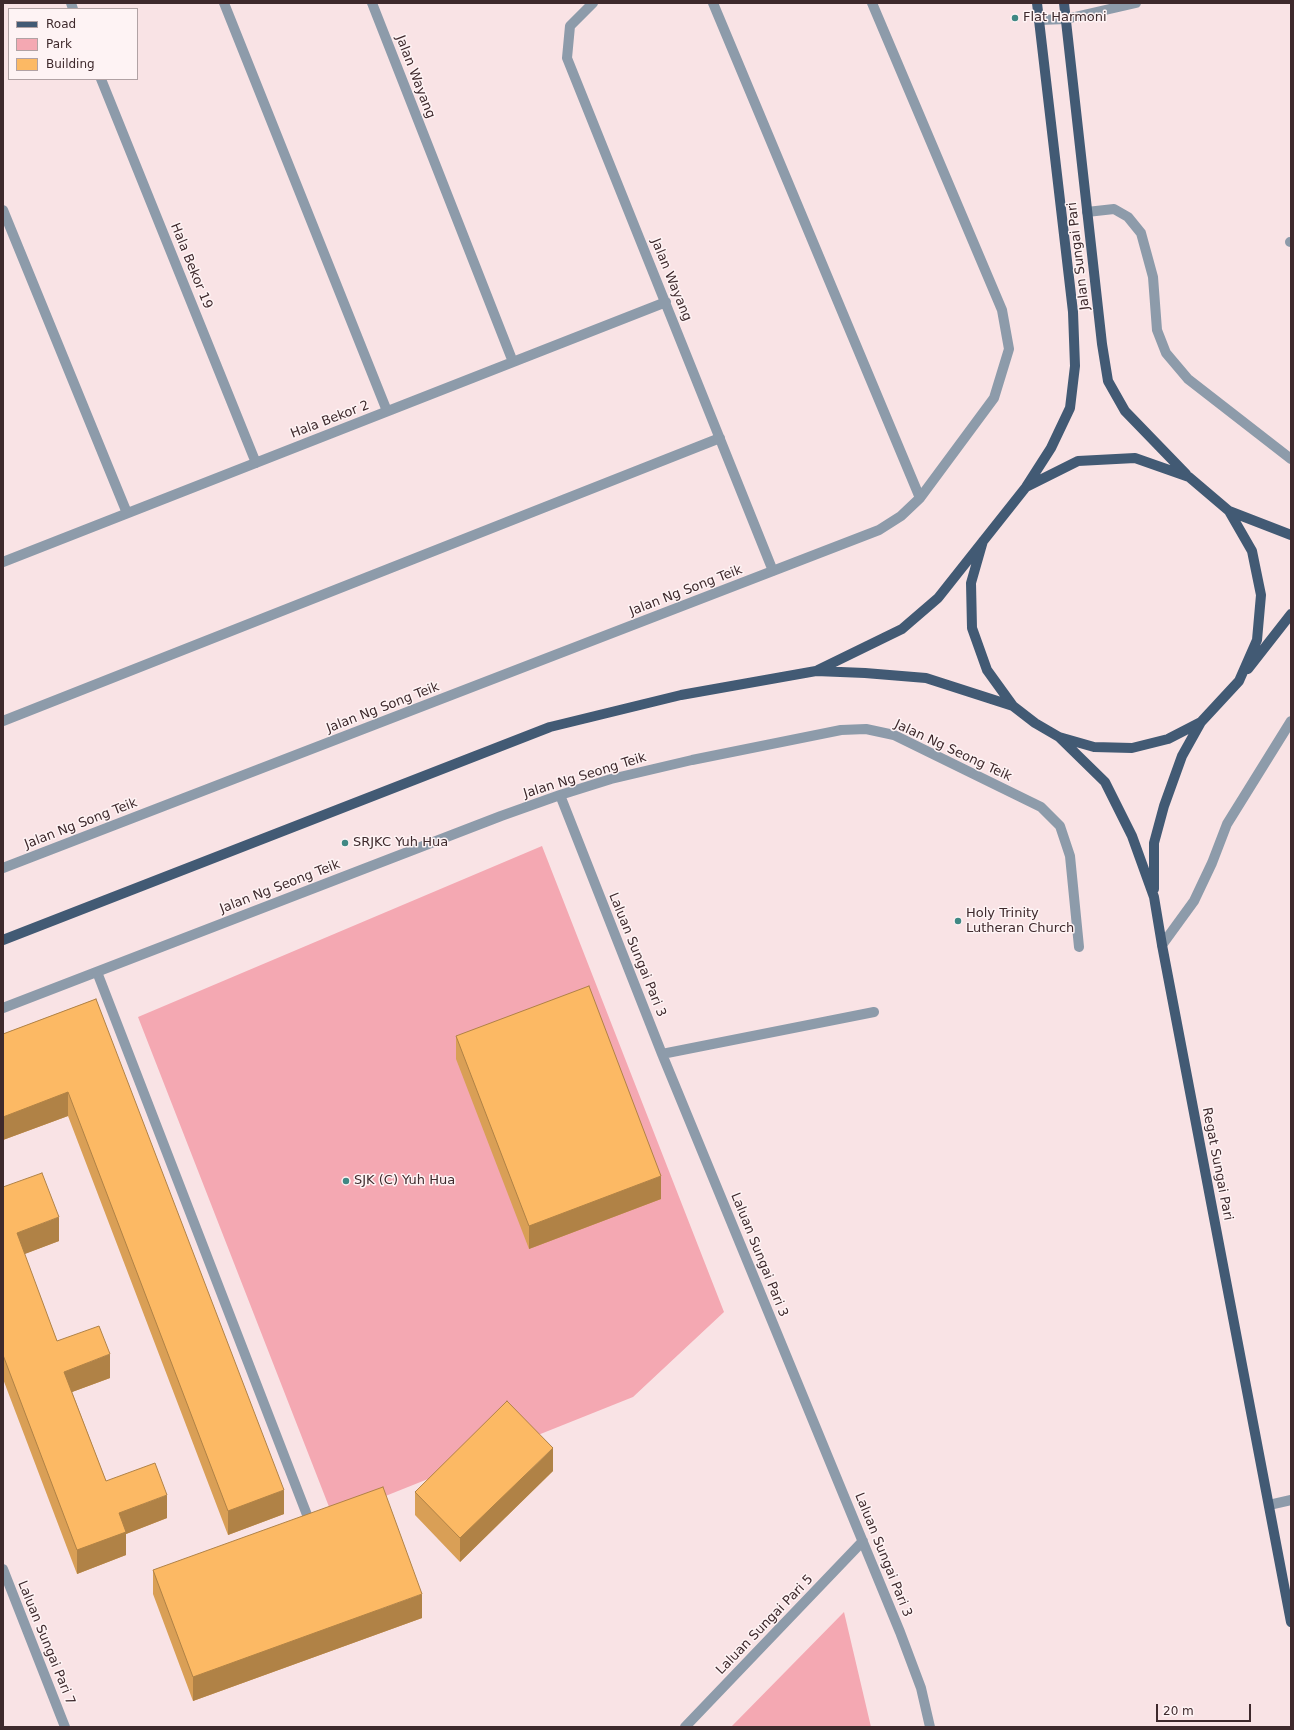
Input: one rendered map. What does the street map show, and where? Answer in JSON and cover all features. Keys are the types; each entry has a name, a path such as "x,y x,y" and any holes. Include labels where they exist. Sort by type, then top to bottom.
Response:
{"main road":[{"path":"816,671 902,629 938,598 1026,487 1051,448 1070,408 1075,366 1073,312 1037,3"},
{"name":"Jalan Sungai Pari","path":"1064,3 1086,212 1108,381 1125,411 1189,477 1229,511"},
{"path":"1026,487 1078,461 1135,458 1189,477"},
{"path":"1229,511 1291,535"},
{"path":"1229,511 1252,551 1261,595 1257,640 1239,681"},
{"path":"984,541 971,583 972,628 987,670 1013,706 1035,723 1059,737 1094,747 1132,748 1168,739 1201,722"},
{"path":"1154,897 1154,843 1164,806 1182,756 1201,722 1239,681 1291,614"},
{"path":"3,940 550,727 682,695 816,671 926,678 1013,706"},
{"name":"Regat Sungai Pari","path":"1059,737 1105,782 1132,836 1154,897 1291,1622"}],"street":[{"path":"224,3 387,411"},
{"name":"Jalan Wayang","path":"372,3 513,362"},
{"name":"Jalan Wayang","path":"594,3 570,26 567,58 773,571"},
{"path":"713,3 920,498"},
{"name":"Jalan Ng Song Teik","path":"3,868 879,530 901,516 920,498 994,398 1009,349 1002,310 872,3"},
{"path":"1039,20 1066,19 1136,3"},
{"name":"Hala Bekor 19","path":"102,80 256,463"},
{"path":"1086,212 1114,209 1128,217 1141,233 1152,277 1157,330 1166,353 1188,379 1291,459"},
{"path":"3,210 127,513"},
{"name":"Hala Bekor 2","path":"3,562 666,302"},
{"path":"3,721 720,438"},
{"path":"1162,945 1194,901 1212,863 1227,824 1291,721"},
{"name":"Jalan Ng Seong Teik","path":"3,1008 501,816 560,795 611,779 677,763 841,730 866,729 894,735 1041,807 1060,826 1070,856 1079,947"},
{"name":"Laluan Sungai Pari 3","path":"560,795 662,1054 863,1541 921,1688 930,1727"},
{"path":"97,972 309,1520"},
{"path":"662,1054 874,1012"},
{"path":"1269,1505 1291,1500"},
{"name":"Laluan Sungai Pari 5","path":"685,1727 863,1541"},
{"name":"Laluan Sungai Pari 7","path":"3,1570 65,1727"}],"green space":[{"path":"542,846 724,1312 633,1397 333,1517 138,1017"},
{"path":"844,1612 871,1727 731,1727"}],"building":[{"path":"589,986 661,1176 529,1226 456,1036"},
{"path":"96,999 284,1490 228,1511 68,1092 3,1117 3,1034"},
{"path":"42,1173 59,1217 17,1233 57,1341 99,1326 110,1354 64,1372 106,1481 155,1463 167,1495 119,1513 126,1532 77,1550 3,1355 3,1187"},
{"path":"507,1401 553,1448 460,1538 415,1492"},
{"path":"383,1487 422,1594 193,1677 153,1570"}],"place":[{"name":"Flat Harmoni","path":"1015,18"},
{"name":"SRJKC Yuh Hua","path":"345,843"},
{"name":"Holy Trinity Lutheran Church","path":"958,921"},
{"name":"SJK (C) Yuh Hua","path":"346,1181"}]}
